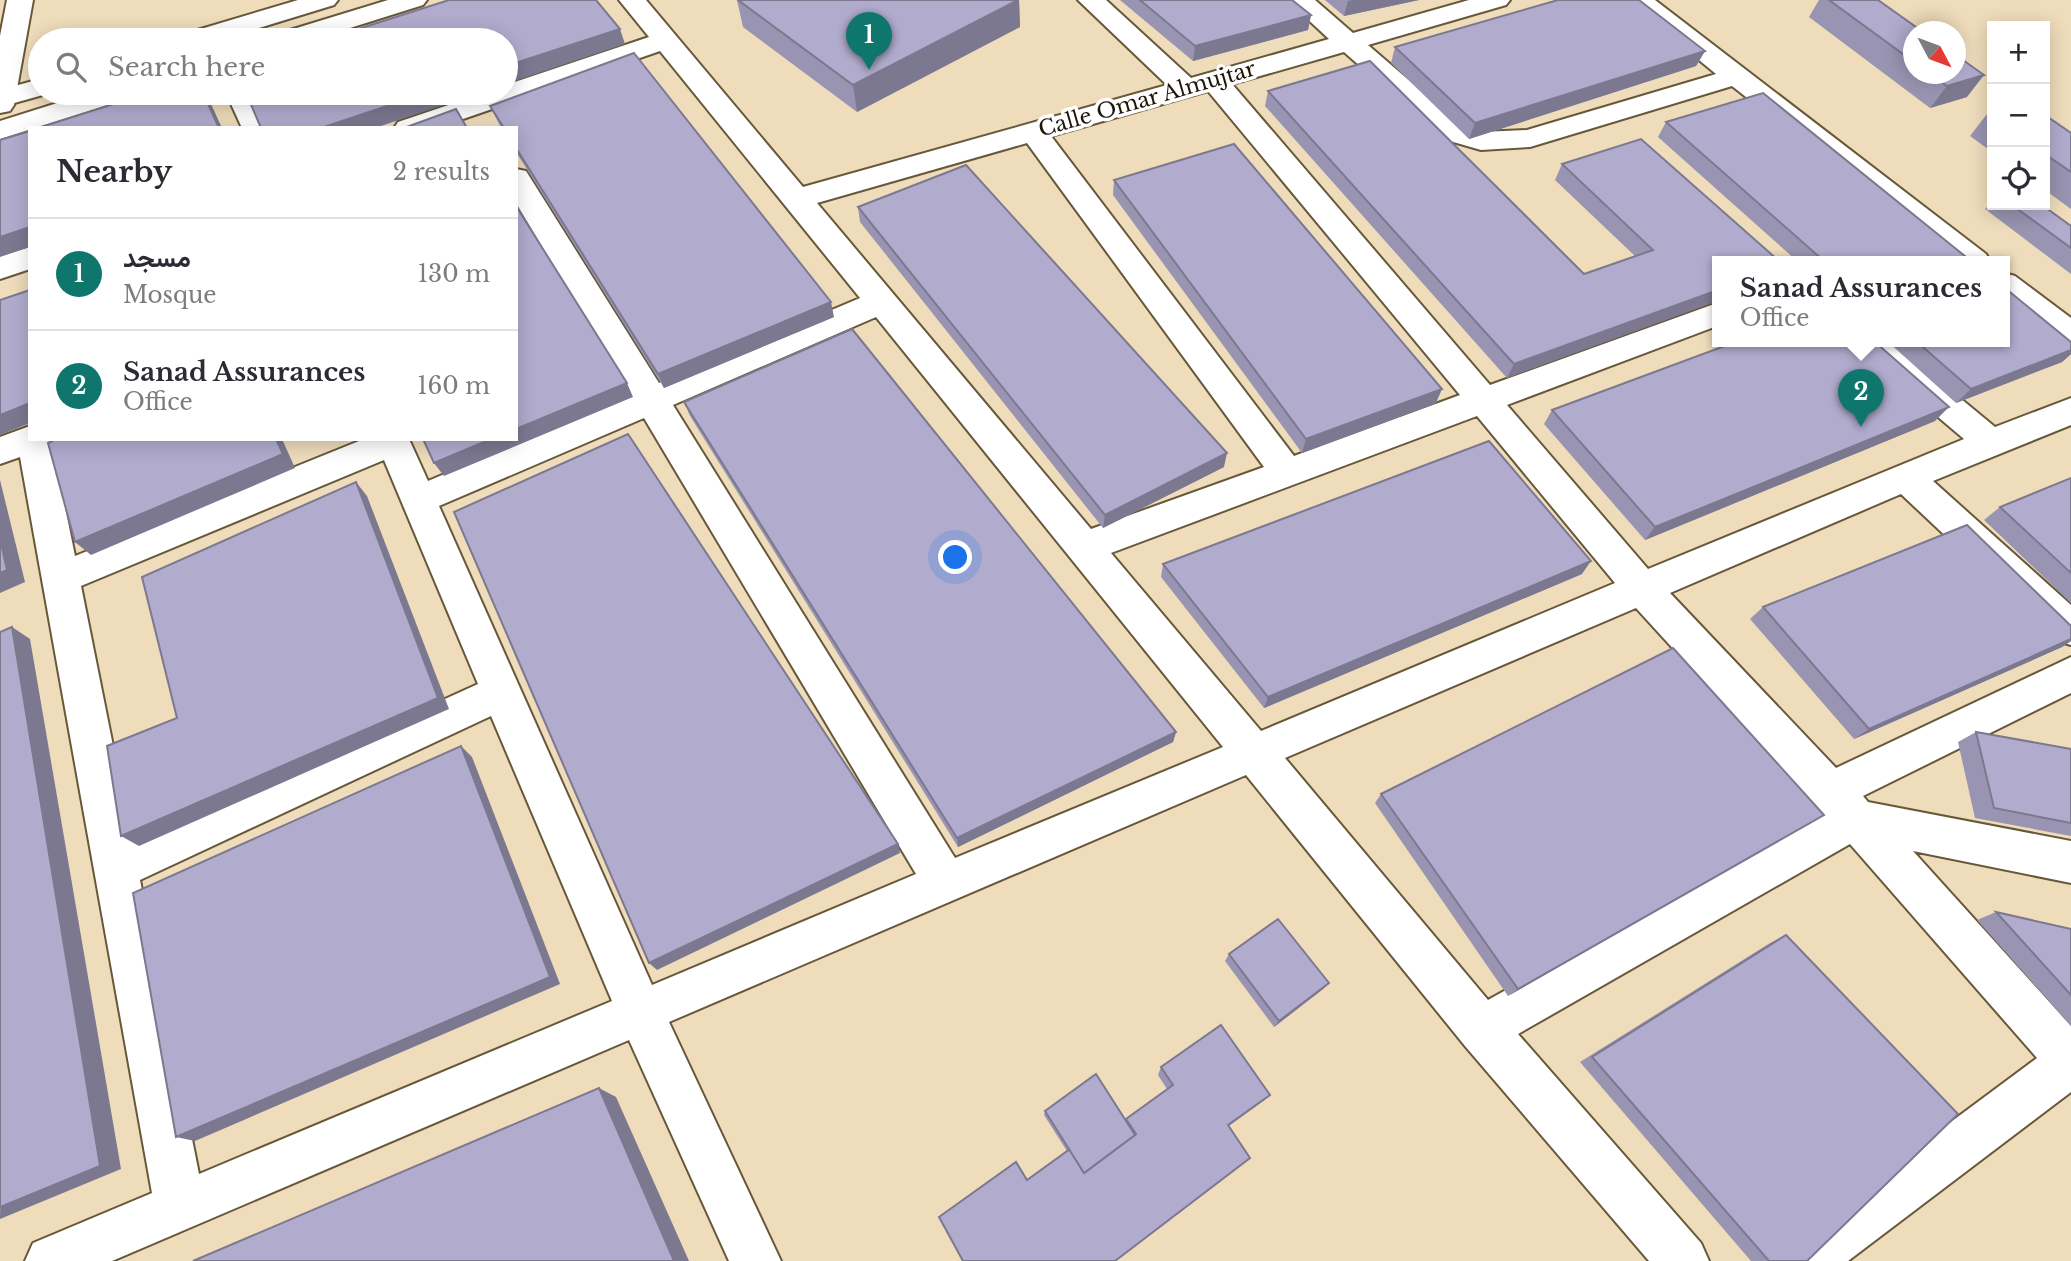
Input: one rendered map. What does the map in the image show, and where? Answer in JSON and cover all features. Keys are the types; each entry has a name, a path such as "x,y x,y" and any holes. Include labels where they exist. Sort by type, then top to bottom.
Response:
{"street":[{"path":"19,0 0,101 28,91"},
{"path":"232,28 325,0"},
{"path":"324,28 414,0"},
{"path":"632,0 1482,1029 1683,1261"},
{"path":"1091,0 1200,84 1483,400 1643,589 1842,805 2071,1062 1806,1261"},
{"path":"1300,0 1453,133 1476,142 1514,141 1620,124 1737,76"},
{"name":"Calle Omar Almujtar","path":"796,199 1497,0"},
{"path":"1639,0 1969,256"},
{"path":"518,101 665,40"},
{"path":"0,130 79,105"},
{"path":"245,105 255,126"},
{"path":"421,126 479,117 508,105"},
{"path":"1033,131 1287,472"},
{"path":"518,181 946,883"},
{"path":"0,268 28,258"},
{"path":"2010,289 2071,335"},
{"path":"418,500 882,302"},
{"path":"1085,547 1712,316"},
{"path":"1876,347 1990,442"},
{"path":"59,1259 1906,477 2071,411"},
{"path":"0,452 28,441"},
{"path":"32,441 61,578 180,1207"},
{"path":"61,578 392,441 640,1012 755,1261"},
{"path":"1906,477 2071,629"},
{"path":"1482,1029 1842,805 2071,674"},
{"path":"117,869 501,692"},
{"path":"1842,805 2071,862"}],"building":[{"path":"449,0 596,0 620,29 518,62 518,28 362,28"},
{"path":"738,0 1018,0 853,85"},
{"path":"1140,0 1292,0 1311,15 1195,46"},
{"path":"1558,0 1639,0 1705,51 1475,123 1395,47"},
{"path":"1829,0 1878,0 1908,21 1903,21 1903,54"},
{"path":"634,53 831,302 658,374 518,151 518,126 503,126 490,106 518,105 518,96"},
{"path":"1370,61 1584,274 1653,250 1562,164 1641,139 1773,256 1712,256 1712,292 1514,364 1268,91"},
{"path":"1966,62 1984,75 1966,80"},
{"path":"1763,93 1965,256 1818,256 1666,122"},
{"path":"110,105 208,105 218,126 44,126"},
{"path":"251,105 390,105 327,126 260,126"},
{"path":"456,109 466,126 409,126"},
{"path":"2050,118 2071,133 2071,172 2050,157"},
{"path":"28,132 28,228 0,237 0,140"},
{"path":"1234,144 1442,389 1306,439 1114,180"},
{"path":"966,165 1227,453 1105,515 858,207"},
{"path":"518,209 627,383 518,428"},
{"path":"2019,210 2049,210 2071,226 2071,248"},
{"path":"28,291 28,404 0,415 0,300"},
{"path":"2010,292 2071,342 2071,350 1971,389 1923,347 2010,347"},
{"path":"852,329 1176,732 957,838 684,402"},
{"path":"1722,347 1881,347 1949,407 1655,527 1552,410"},
{"path":"628,434 898,844 649,963 454,512"},
{"path":"277,441 283,454 75,542 48,443"},
{"path":"424,441 486,441 434,463"},
{"path":"1489,441 1591,561 1268,697 1163,564"},
{"path":"2071,478 2071,573 2000,507"},
{"path":"356,482 438,698 121,836 107,746 177,718 142,577"},
{"path":"1967,525 2071,626 2071,639 1869,729 1763,607"},
{"path":"0,539 7,570 0,573"},
{"path":"12,627 100,1166 0,1207 0,632"},
{"path":"1673,648 1824,815 1518,989 1381,794"},
{"path":"1976,732 2071,749 2071,823 1994,808"},
{"path":"461,746 550,977 176,1137 133,893"},
{"path":"1996,912 2071,929 2071,995"},
{"path":"1278,919 1329,983 1279,1021 1229,954"},
{"path":"1786,935 1958,1114 1807,1261 1769,1261 1592,1057"},
{"path":"1221,1025 1270,1095 1228,1125 1250,1158 1115,1261 963,1261 939,1217 1016,1162 1027,1180 1070,1149 1084,1173 1136,1134 1126,1119 1173,1085 1161,1067"},
{"path":"1096,1074 1135,1135 1084,1173 1045,1111"},
{"path":"599,1088 674,1261 193,1261"}],"place":[{"name":"مسجد","path":"869,70"},
{"name":"Sanad Assurances","path":"1861,427"}]}
